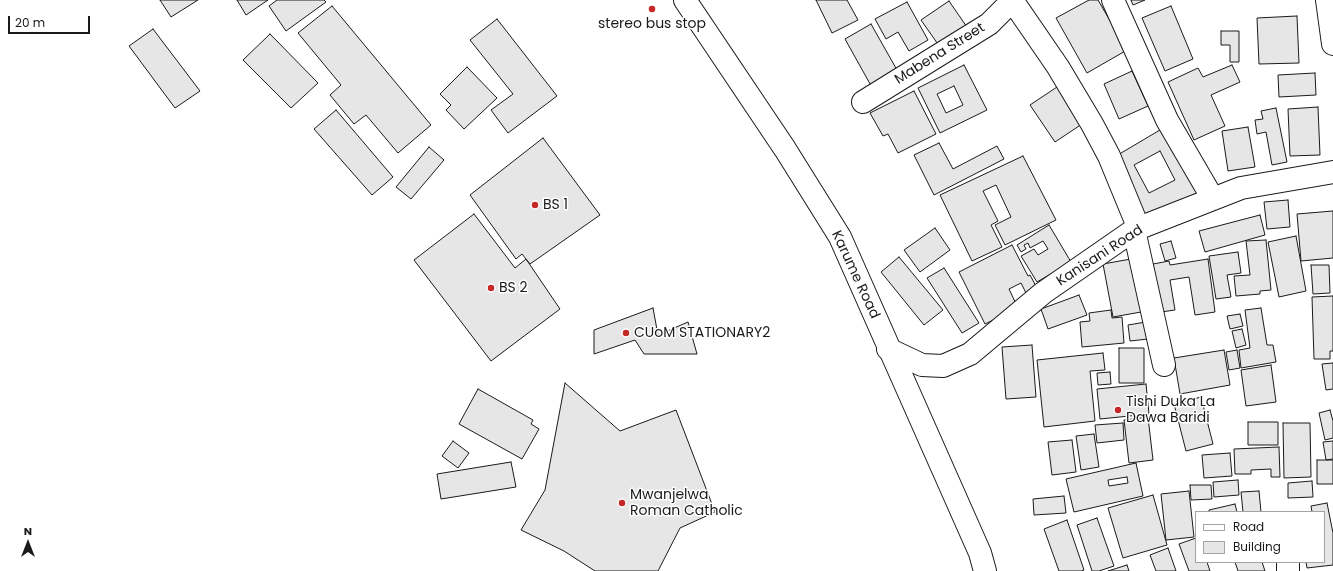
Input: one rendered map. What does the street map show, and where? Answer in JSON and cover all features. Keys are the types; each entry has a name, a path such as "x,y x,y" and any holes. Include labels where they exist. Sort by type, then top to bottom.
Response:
{"main road":[{"name":"Karume Road","path":"685,0 785,149 840,237 888,349 980,553 985,571"},
{"path":"1113,0 1167,120 1213,199"},
{"path":"1327,0 1333,44"},
{"path":"1014,2 1092,124 1109,156 1136,230 1164,365"},
{"name":"Mabena Street","path":"863,102 989,24 1014,2"},
{"name":"Kanisani Road","path":"888,349 922,365 943,366 970,354 1043,293 1136,230 1240,188 1333,172"}],"building":[{"path":"160,0 198,0 171,17"},
{"path":"237,0 268,0 246,15"},
{"path":"277,0 324,0 326,2 286,31 269,6"},
{"path":"816,0 847,0 858,20 832,33"},
{"path":"1089,0 1098,0 1127,50 1087,73 1056,18"},
{"path":"1131,0 1145,0 1133,5"},
{"path":"949,1 969,30 942,50 921,20"},
{"path":"907,2 928,40 909,51 898,32 886,39 875,19"},
{"path":"332,6 431,125 398,153 366,115 354,124 330,95 341,85 298,33"},
{"path":"1171,6 1193,59 1165,71 1142,18"},
{"path":"1297,16 1299,63 1259,64 1257,18"},
{"path":"497,19 557,96 508,133 491,110 513,94 470,40"},
{"path":"871,24 901,77 874,91 845,39"},
{"path":"153,29 200,91 175,108 129,46"},
{"path":"1221,31 1239,31 1239,62 1230,62 1230,45 1221,45"},
{"path":"270,34 318,83 291,108 243,60"},
{"path":"964,65 987,110 940,133 918,88","holes":["954,86 963,105 946,113 937,94"]},
{"path":"1232,65 1240,82 1211,95 1225,126 1194,140 1168,82 1198,68 1203,77"},
{"path":"467,67 497,98 464,129 446,110 451,105 440,94"},
{"path":"1132,71 1148,106 1119,119 1104,84"},
{"path":"1315,73 1316,95 1279,97 1278,75"},
{"path":"1057,87 1082,124 1055,142 1030,105"},
{"path":"914,91 936,134 898,153 888,134 883,136 870,113"},
{"path":"1318,107 1320,155 1290,156 1288,109"},
{"path":"1276,108 1287,162 1272,165 1266,132 1257,134 1255,120 1263,119 1261,111"},
{"path":"336,110 393,177 372,195 314,129"},
{"path":"1165,127 1203,190 1149,222 1111,159","holes":["1160,151 1175,180 1149,193 1134,165"]},
{"path":"1248,127 1255,167 1228,171 1222,131"},
{"name":"BS 1","path":"543,138 600,215 530,264 522,254 516,259 470,195"},
{"path":"939,143 953,169 997,146 1004,159 934,195 914,155"},
{"path":"429,147 444,160 411,199 396,187"},
{"path":"1023,156 1056,220 1005,245 995,225 1011,217 996,185 983,191 998,221 991,225 1002,247 972,261 940,195"},
{"path":"1288,200 1290,227 1267,229 1264,202"},
{"path":"1333,211 1333,258 1301,261 1297,214"},
{"name":"BS 2","path":"474,214 515,268 526,259 560,309 491,361 414,260"},
{"path":"1260,215 1265,235 1205,252 1199,231"},
{"path":"1049,225 1071,262 1037,282 1021,256 1034,249 1038,255 1048,249 1043,241 1030,248 1028,243 1024,245 1026,249 1021,252 1017,245"},
{"path":"935,228 950,250 920,272 904,250"},
{"path":"1296,236 1306,291 1279,297 1268,242"},
{"path":"1266,240 1271,290 1260,291 1260,294 1236,296 1234,276 1250,275 1246,241"},
{"path":"1171,241 1176,258 1165,261 1160,244"},
{"path":"1012,245 1028,276 1030,275 1037,288 1026,293 1021,283 1009,289 1018,308 985,324 959,272"},
{"path":"1238,252 1241,273 1227,275 1231,297 1216,299 1209,256"},
{"path":"899,257 943,310 924,325 881,272"},
{"path":"1131,259 1141,312 1113,317 1103,264"},
{"path":"1208,259 1215,312 1195,315 1189,277 1170,280 1175,310 1161,312 1153,264 1169,261 1170,265"},
{"path":"1311,265 1329,265 1330,293 1313,294"},
{"path":"944,268 979,323 962,333 927,278"},
{"path":"1079,295 1087,315 1048,329 1041,309"},
{"path":"1333,296 1333,351 1330,351 1330,359 1314,359 1312,297"},
{"name":"CUoM STATIONARY2","path":"653,308 658,335 688,322 697,354 644,354 635,340 594,354 594,330"},
{"path":"1261,308 1267,345 1273,345 1276,362 1241,368 1239,350 1250,348 1245,310"},
{"path":"1111,310 1112,318 1122,317 1124,343 1082,347 1080,322 1090,321 1089,313"},
{"path":"1240,314 1243,326 1230,329 1227,316"},
{"path":"1146,322 1148,339 1130,341 1128,325"},
{"path":"1242,329 1246,345 1236,348 1232,331"},
{"path":"1032,345 1036,397 1006,399 1002,347"},
{"path":"1119,348 1144,348 1144,383 1119,383"},
{"path":"1224,350 1230,385 1180,394 1174,358"},
{"path":"1237,350 1240,368 1229,370 1226,352"},
{"path":"1103,353 1105,370 1090,371 1095,421 1044,427 1037,360"},
{"path":"1333,363 1333,389 1326,390 1322,364"},
{"path":"1271,365 1276,402 1246,406 1241,370"},
{"path":"1110,372 1111,384 1098,385 1097,373"},
{"path":"565,383 620,431 676,410 715,512 680,528 658,571 595,571 564,551 521,530 545,490"},
{"path":"1146,384 1149,414 1100,419 1097,389"},
{"path":"478,389 533,420 531,424 539,429 522,459 459,424"},
{"path":"1201,397 1213,444 1186,451 1174,404"},
{"path":"1330,410 1333,421 1333,438 1325,440 1319,413"},
{"path":"1148,417 1153,460 1129,463 1124,420"},
{"path":"1248,422 1278,422 1278,445 1248,445"},
{"path":"1123,423 1124,440 1097,443 1095,425"},
{"path":"1283,423 1310,423 1311,477 1284,478"},
{"path":"1094,434 1099,467 1081,470 1076,436"},
{"path":"1072,440 1076,472 1052,475 1048,442"},
{"path":"453,441 469,453 458,468 442,456"},
{"path":"1333,441 1333,459 1326,460 1323,442"},
{"path":"1279,447 1280,477 1271,477 1271,469 1251,470 1251,474 1235,474 1234,449"},
{"path":"1230,453 1232,476 1204,478 1202,455"},
{"path":"1317,460 1333,460 1333,484 1317,484"},
{"path":"511,462 516,487 441,499 437,474"},
{"path":"1136,463 1143,496 1074,512 1066,479","holes":["1127,477 1128,483 1109,486 1108,480"]},
{"path":"1238,480 1239,495 1214,497 1213,482"},
{"path":"1312,481 1313,497 1288,498 1288,483"},
{"path":"1190,485 1211,485 1212,499 1191,500"},
{"path":"1189,491 1194,537 1166,540 1161,494"},
{"path":"1259,491 1261,511 1243,511 1241,492"},
{"path":"1153,495 1167,545 1123,558 1108,508"},
{"path":"1064,496 1066,513 1034,515 1033,499"},
{"path":"1327,503 1333,533 1333,565 1307,568 1306,563 1325,563 1325,511 1312,511 1311,506"},
{"path":"1235,504 1237,511 1209,511"},
{"path":"1097,518 1114,566 1099,571 1092,571 1077,525"},
{"path":"1067,520 1084,570 1081,571 1059,571 1044,529"},
{"path":"1195,538 1195,563 1207,563 1210,571 1189,571 1179,544"},
{"path":"1168,548 1176,571 1156,571 1150,555"},
{"path":"1235,563 1262,563 1265,571 1238,571"},
{"path":"1127,565 1129,571 1108,571"}],"place":[{"name":"stereo bus stop","path":"652,9"},
{"name":"BS 1","path":"535,205"},
{"name":"BS 2","path":"491,288"},
{"name":"CUoM STATIONARY2","path":"626,333"},
{"name":"Tishi Duka La Dawa Baridi","path":"1118,410"},
{"name":"Mwanjelwa Roman Catholic","path":"622,503"}]}
